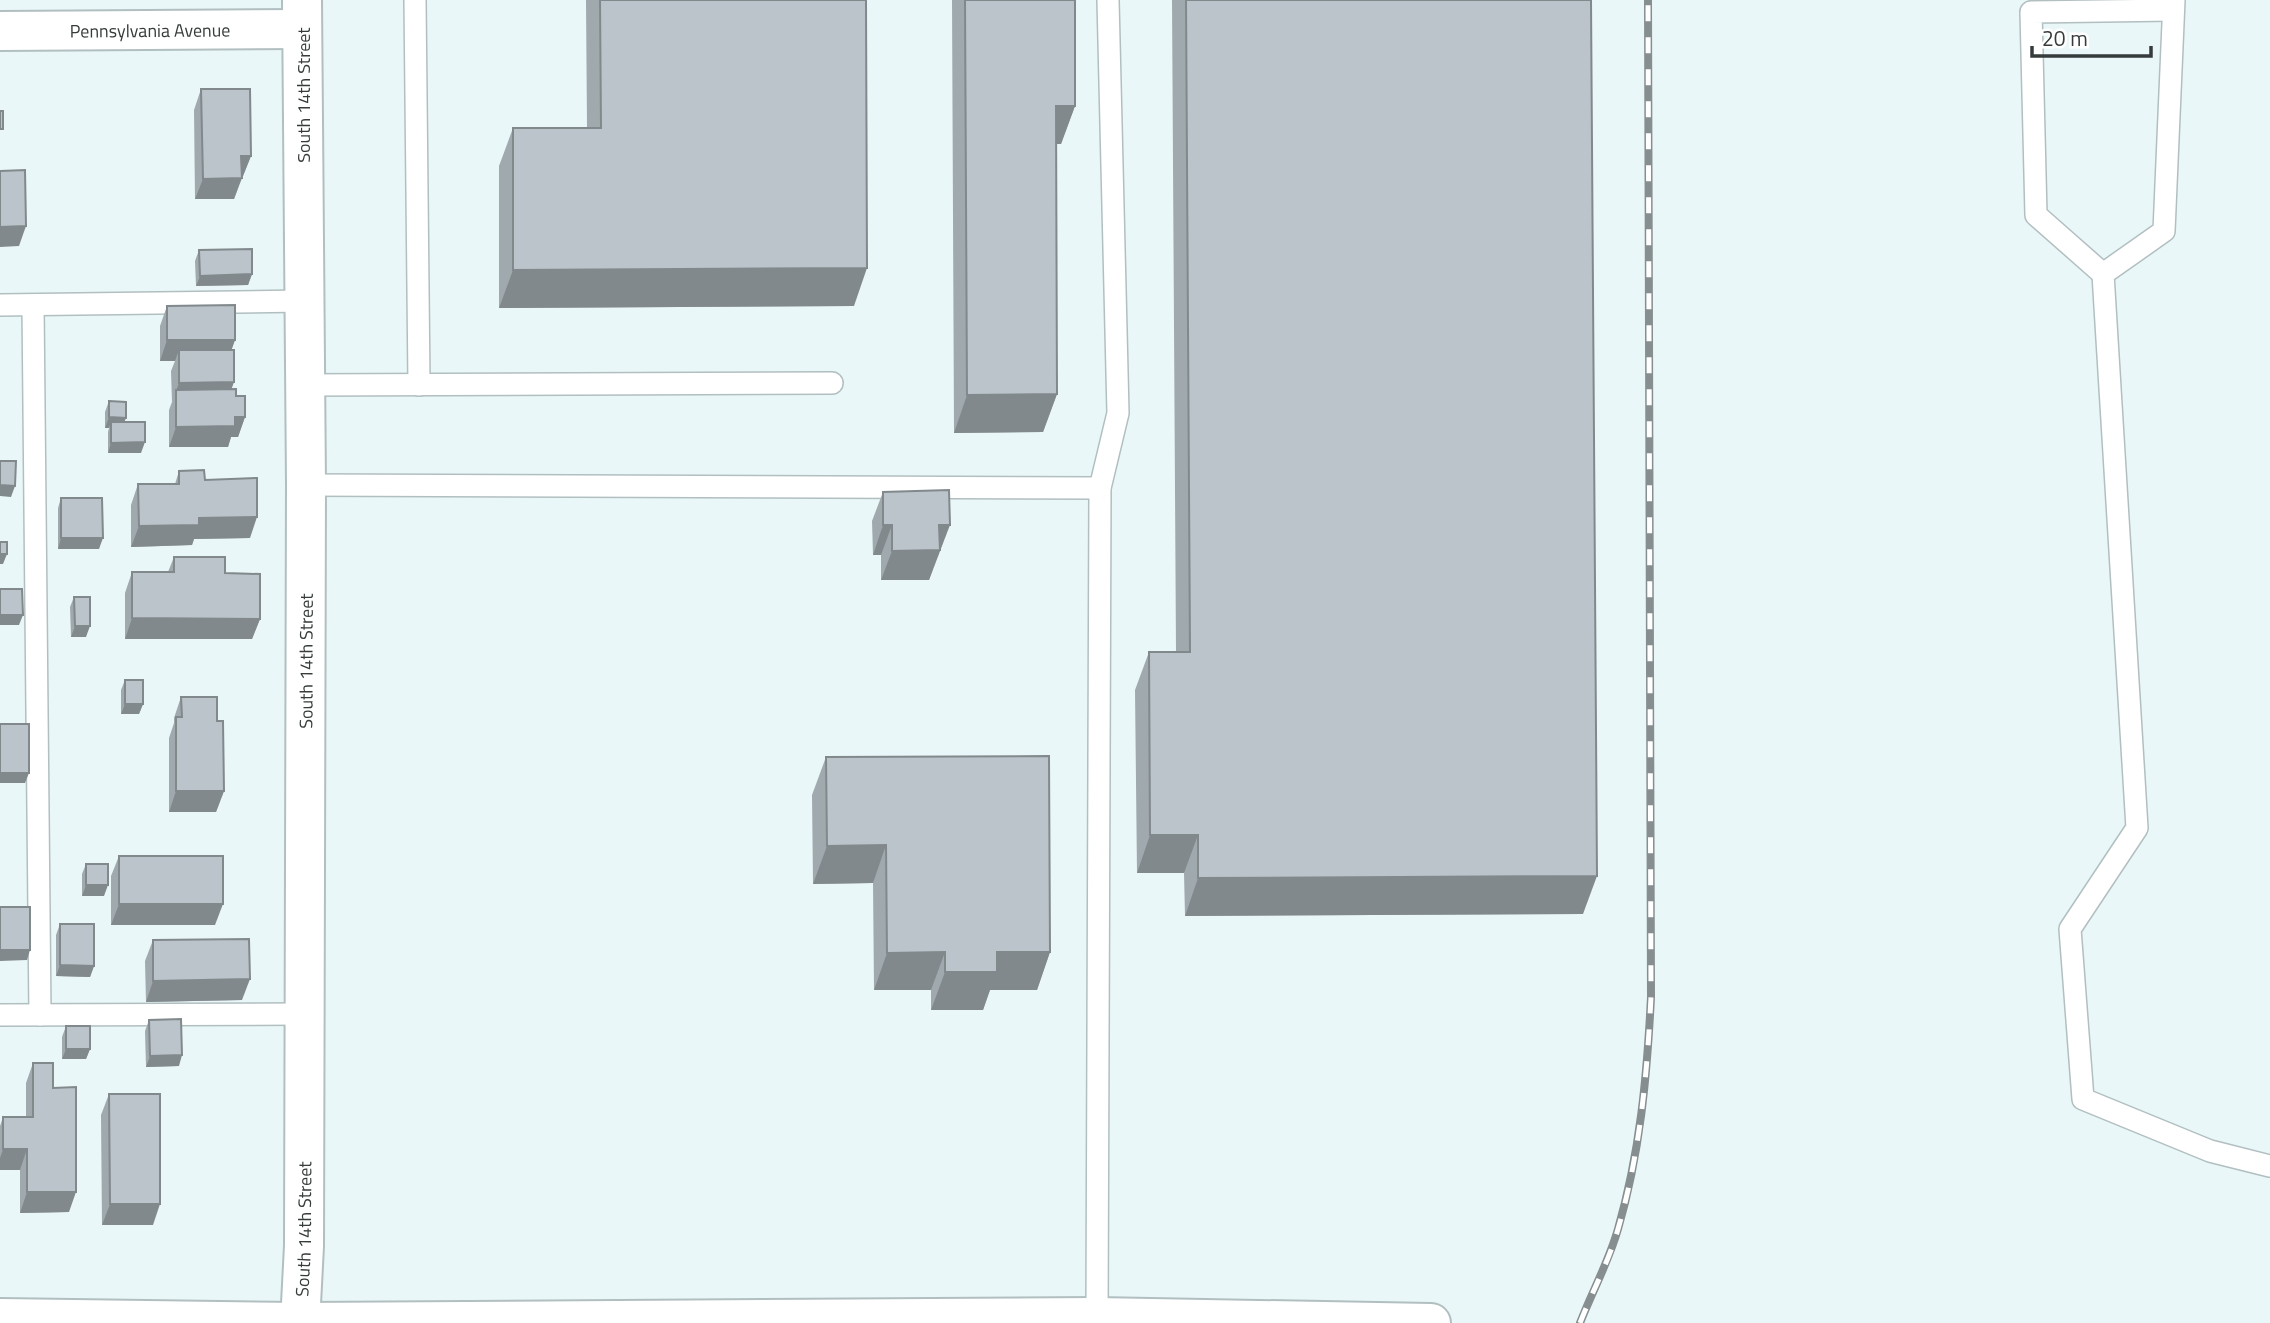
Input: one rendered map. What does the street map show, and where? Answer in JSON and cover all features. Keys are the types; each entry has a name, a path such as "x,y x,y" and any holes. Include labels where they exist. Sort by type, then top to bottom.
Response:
{"street":[{"name":"Pennsylvania Avenue","path":"0,31 302,15"},
{"name":"South 14th Street","path":"300,1322 304,1247 306,485 302,15"},
{"path":"0,1318 300,1322 1015,1320 1097,1317 1431,1323"}],"lane":[{"path":"415,0 419,384"},
{"path":"1097,1317 1100,488 1118,413 1108,0"},
{"path":"2103,274 2164,231 2173,5 2031,12 2036,215 2103,274 2137,828 2070,929 2083,1099 2210,1151 2270,1166"},
{"path":"0,305 304,301"},
{"path":"33,305 40,1015"},
{"path":"305,384 832,383"},
{"path":"306,485 1100,488"},
{"path":"0,1015 305,1014"}],"building":[{"path":"600,0 866,0 867,268 513,270 513,128 601,128"},
{"path":"965,0 1075,0 1075,106 1056,106 1057,394 967,395"},
{"path":"1186,0 1591,0 1597,876 1198,878 1198,835 1150,835 1149,652 1190,652"},
{"path":"201,89 250,89 251,156 241,156 242,178 203,179"},
{"path":"0,111 3,111 3,129 0,129"},
{"path":"25,170 26,226 0,227 0,171"},
{"path":"252,249 252,274 200,276 199,250"},
{"path":"235,305 235,340 167,340 167,306"},
{"path":"179,350 234,350 234,382 179,383"},
{"path":"236,389 236,396 245,396 245,417 235,417 235,426 176,427 176,390"},
{"path":"109,401 126,402 126,418 109,417"},
{"path":"111,422 145,422 145,442 111,443"},
{"path":"0,461 16,461 15,486 0,485"},
{"path":"204,470 205,480 257,478 257,517 199,518 199,525 139,526 138,484 179,484 179,471"},
{"path":"949,490 950,525 939,525 940,550 892,551 892,525 883,525 883,492"},
{"path":"61,498 102,498 103,538 61,538"},
{"path":"0,542 7,542 7,554 0,554"},
{"path":"174,557 225,557 225,573 260,574 260,619 132,618 132,572 174,572"},
{"path":"0,589 22,589 23,615 0,615"},
{"path":"74,597 90,597 90,626 75,626"},
{"path":"125,680 143,680 143,704 125,704"},
{"path":"181,697 217,697 217,721 223,721 224,791 176,791 176,717 182,717"},
{"path":"0,724 29,724 29,773 0,773"},
{"path":"1049,756 1050,952 997,952 997,972 945,972 945,952 887,953 886,845 827,846 826,757"},
{"path":"119,856 223,856 223,904 119,904"},
{"path":"86,864 108,864 108,885 86,885"},
{"path":"0,907 30,907 30,950 0,950"},
{"path":"60,924 94,924 94,966 60,965"},
{"path":"249,939 250,979 153,981 153,940"},
{"path":"181,1019 182,1055 150,1056 149,1020"},
{"path":"66,1026 90,1026 90,1049 66,1049"},
{"path":"33,1063 53,1063 53,1088 76,1087 76,1192 27,1192 27,1149 3,1149 3,1117 33,1117"},
{"path":"109,1094 160,1094 160,1204 110,1204"}],"railway":[{"path":"1580,1323 1614,1241 1626,1200 1645,1085 1651,997 1648,0"}]}
